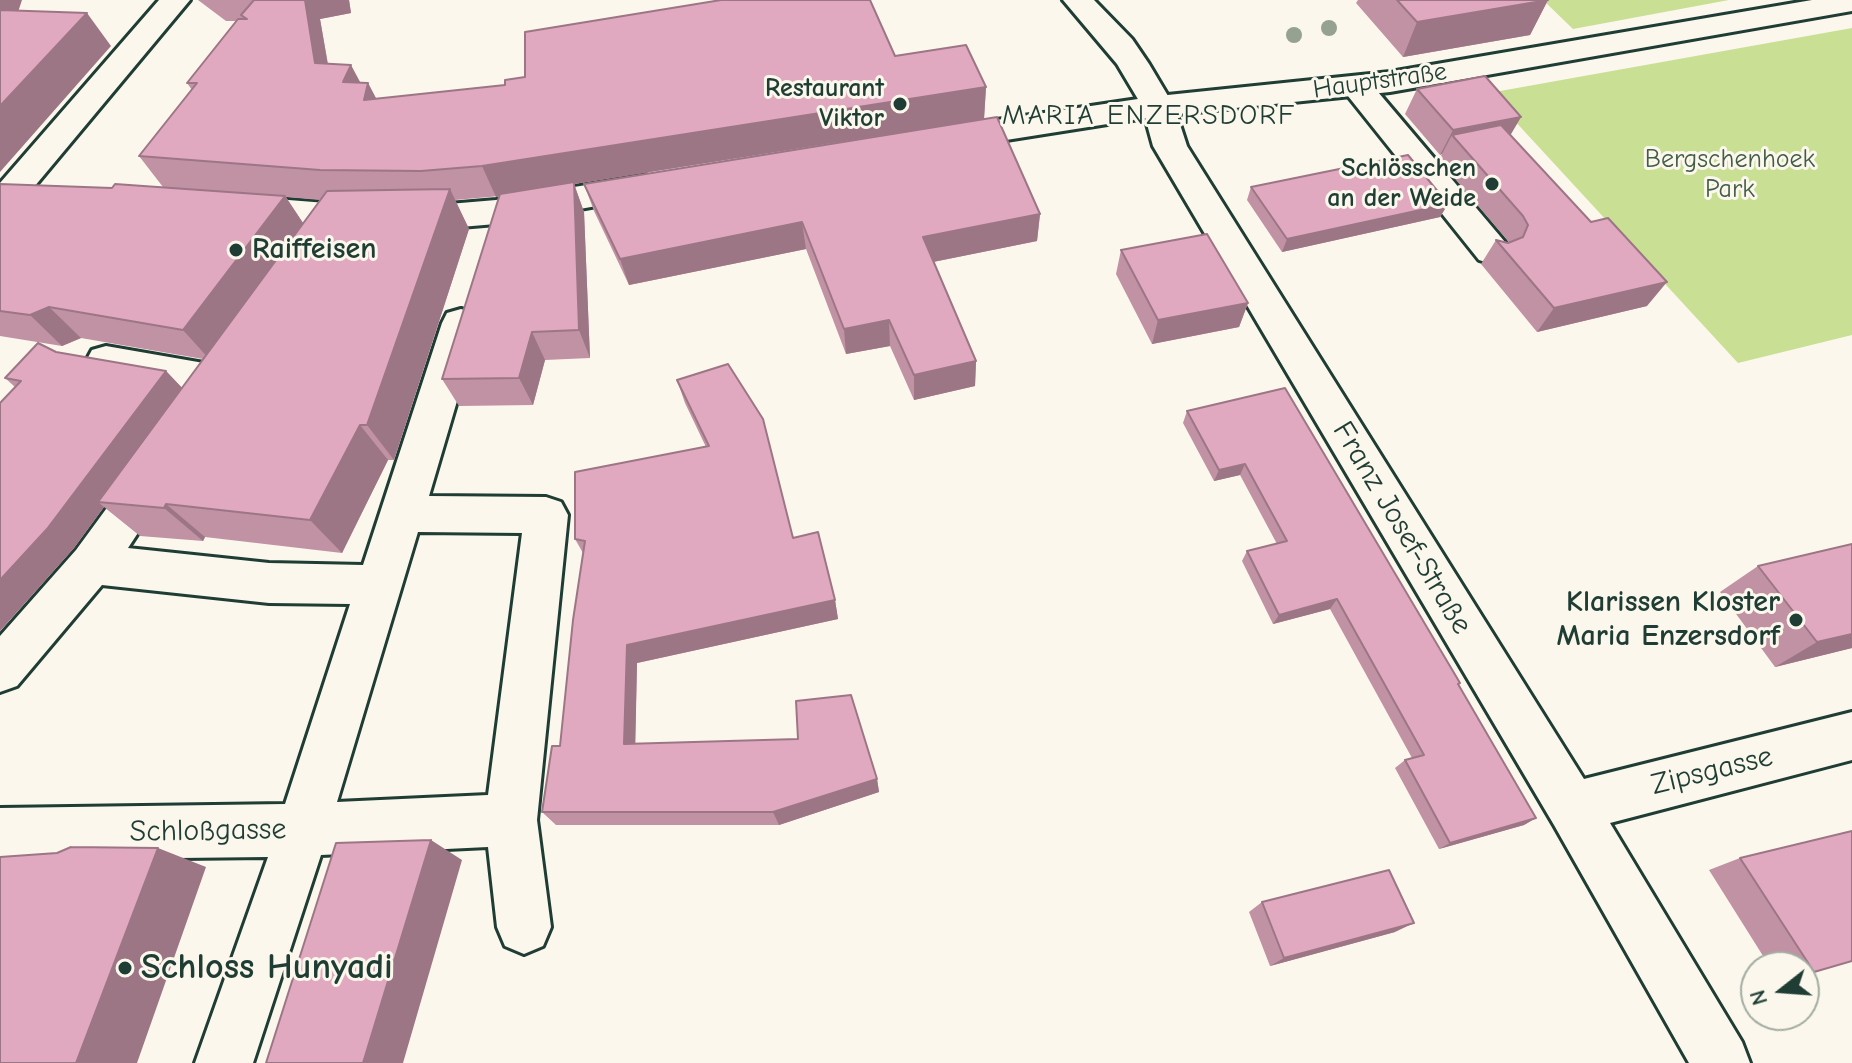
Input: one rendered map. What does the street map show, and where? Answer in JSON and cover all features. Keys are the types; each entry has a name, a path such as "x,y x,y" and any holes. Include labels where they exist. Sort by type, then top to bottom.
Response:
{"street":[{"path":"6,192 175,0"},
{"name":"Franz Josef-Straße","path":"1078,0 1121,46 1158,106 1170,146 1572,807 1721,1063"},
{"name":"Hauptstraße","path":"909,145 1158,106 1356,86 1852,2"},
{"path":"1356,86 1492,251"},
{"path":"199,205 339,216 437,217 496,212 679,182"},
{"path":"6,192 59,195"},
{"name":"Schloßgasse","path":"0,834 303,830 496,212"},
{"path":"312,254 339,216"},
{"path":"0,670 92,564 230,369 80,356"},
{"path":"401,514 546,515 511,820 524,927"},
{"path":"92,564 269,583 378,585"},
{"name":"Zipsgasse","path":"1572,807 1852,736"},
{"path":"224,1063 303,830 511,820"}],"green space":[{"path":"1543,0 1729,0 1573,29"},
{"name":"Bergschenhoek Park","path":"1852,28 1852,335 1738,363 1489,93"}],"building":[{"path":"254,0 305,0 315,63 351,65 343,82 368,83 364,100 505,85 505,80 525,77 525,32 721,0 870,0 895,56 966,45 986,87 482,166 421,171 320,170 139,156 197,83 187,83 238,19 247,19 241,15"},
{"path":"1397,0 1548,0 1417,22"},
{"path":"0,10 87,13 0,106"},
{"path":"1485,76 1521,117 1453,130 1417,89"},
{"path":"997,117 1040,214 923,237 976,361 914,375 889,320 844,329 802,222 620,259 584,184"},
{"path":"1501,125 1591,222 1608,218 1667,282 1554,308 1496,240 1508,243 1523,237 1528,225 1523,216 1452,135"},
{"path":"1408,155 1448,204 1287,239 1251,187"},
{"path":"574,182 579,330 532,332 519,378 442,379 500,194"},
{"path":"0,184 112,188 115,184 285,196 183,330 49,307 30,315 0,311"},
{"path":"450,189 367,425 360,425 310,520 166,504 164,508 98,502 327,191"},
{"path":"1207,234 1248,303 1158,320 1121,250"},
{"path":"38,343 56,352 166,371 47,529 0,580 0,403 21,381 5,378"},
{"path":"728,364 763,419 793,538 818,532 835,600 627,645 624,744 798,739 796,701 851,695 877,779 773,812 542,812 552,746 560,746 585,541 575,539 575,472 709,446 677,380"},
{"path":"1285,388 1460,683 1536,818 1450,843 1405,760 1424,755 1337,599 1279,615 1247,551 1287,541 1245,464 1219,470 1187,411"},
{"path":"1852,544 1852,634 1817,642 1758,566"},
{"path":"1852,831 1852,961 1820,970 1820,951 1800,951 1740,858"},
{"path":"431,840 363,1063 266,1063 336,843"},
{"path":"71,847 158,848 76,1063 0,1063 0,857 57,853"},
{"path":"1389,870 1414,923 1284,958 1262,902"}],"place":[{"name":"Restaurant Viktor","path":"900,104"},
{"name":"Schlösschen an der Weide","path":"1492,184"},
{"name":"Raiffeisen","path":"236,250"},
{"name":"Klarissen Kloster Maria Enzersdorf","path":"1796,620"},
{"name":"Schloss Hunyadi","path":"125,968"}],"district":[{"name":"MARIA ENZERSDORF","path":"1149,116"}]}
